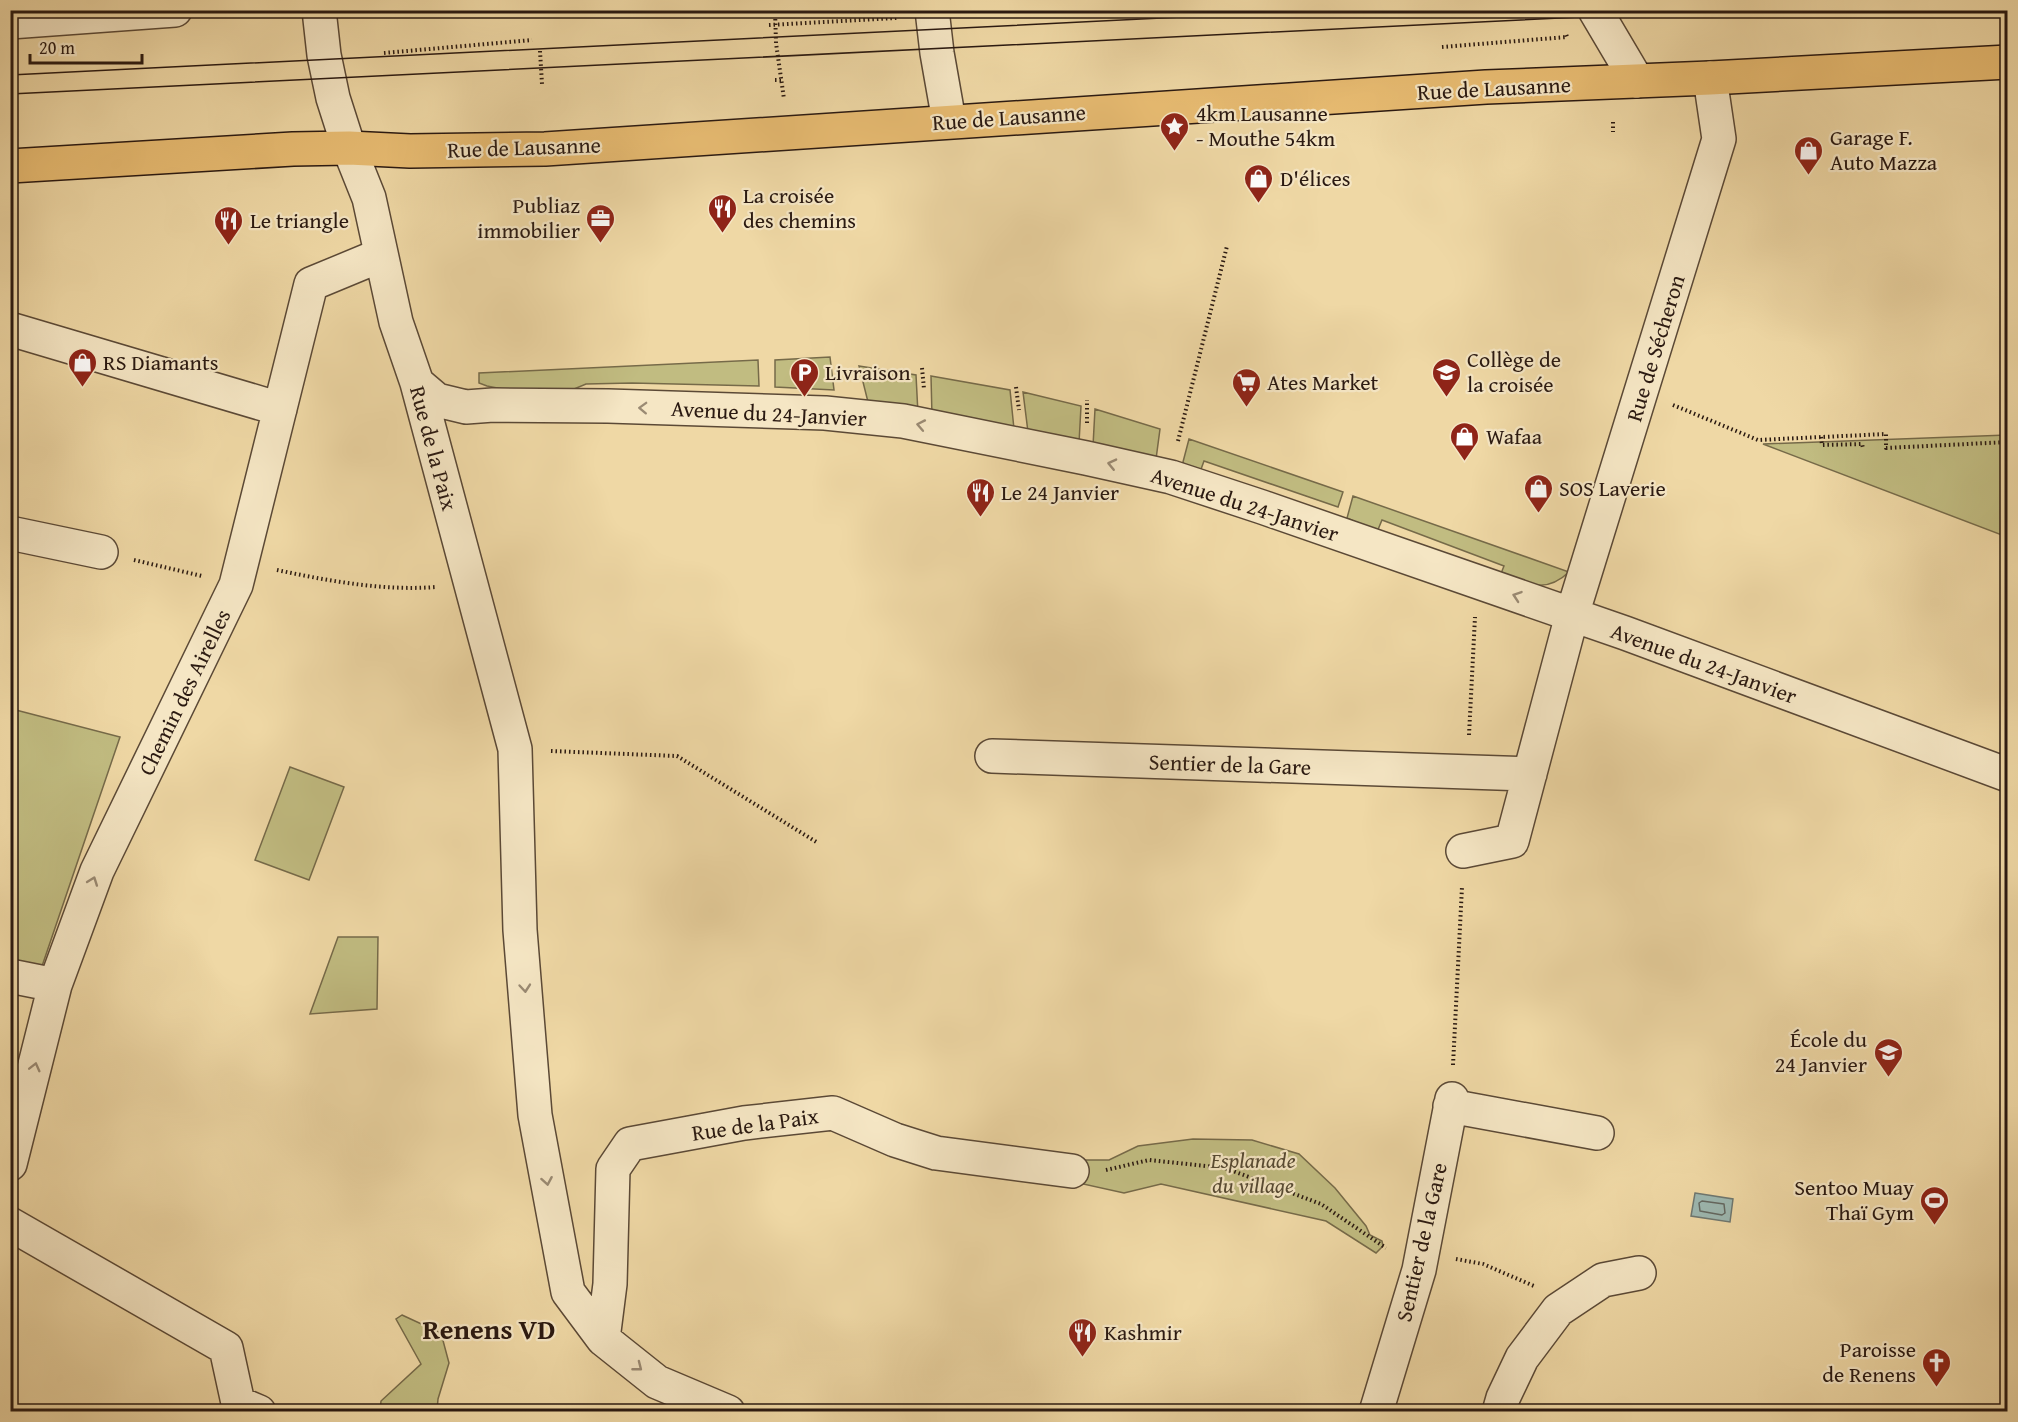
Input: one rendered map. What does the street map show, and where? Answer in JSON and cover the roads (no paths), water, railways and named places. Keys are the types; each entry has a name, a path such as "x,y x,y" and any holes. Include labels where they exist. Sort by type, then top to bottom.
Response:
{"main road":[{"name":"Rue de Lausanne","path":"10,166 292,149 349,148 410,151 545,149 1486,87 2007,62"}],"street":[{"path":"10,22 175,10"},
{"name":"Rue de la Paix","path":"319,10 330,85 349,148 369,198 396,322 417,383 514,749 520,930 535,1115 568,1293 603,1339 657,1382 728,1412"},
{"path":"932,10 950,121"},
{"path":"1595,10 1637,81"},
{"name":"Rue de Sécheron","path":"1572,615 1719,139 1710,78"},
{"name":"Chemin des Airelles","path":"10,1164 56,985 97,872 238,574 311,284 381,255"},
{"path":"10,329 280,409"},
{"name":"Avenue du 24-Janvier","path":"417,383 437,400 466,407 493,405 608,406 825,413 903,421 1076,455 1171,477 1625,633 2007,775"},
{"path":"10,533 116,556"},
{"path":"1463,851 1512,841 1572,615"},
{"name":"Sentier de la Gare","path":"992,756 1530,774"},
{"path":"10,976 56,985"},
{"name":"Sentier de la Gare","path":"1376,1412 1421,1261 1451,1102 1597,1133"},
{"name":"Rue de la Paix","path":"603,1339 610,1284 613,1169 630,1144 744,1123 834,1113 895,1140 936,1153 1087,1171"},
{"path":"10,1224 226,1348 238,1403 259,1412"},
{"path":"1499,1412 1503,1398 1522,1358 1558,1310 1603,1280 1639,1273"}],"water":[{"path":"1695,1193 1733,1199 1730,1222 1691,1216"}],"tram line":[{"path":"10,75 1325,10"},
{"path":"10,94 1723,10"}],"place":[{"name":"4km Lausanne - Mouthe 54km","path":"1175,152"},
{"name":"Garage F. Auto Mazza","path":"1809,176"},
{"name":"D'élices","path":"1259,204"},
{"name":"La croisée des chemins","path":"722,234"},
{"name":"Publiaz immobilier","path":"601,244"},
{"name":"Le triangle","path":"229,246"},
{"name":"RS Diamants","path":"82,388"},
{"name":"Livraison","path":"804,398"},
{"name":"Collège de la croisée","path":"1446,398"},
{"name":"Ates Market","path":"1246,408"},
{"name":"Wafaa","path":"1465,462"},
{"name":"SOS Laverie","path":"1538,514"},
{"name":"Le 24 Janvier","path":"980,518"},
{"name":"École du 24 Janvier","path":"1888,1078"},
{"name":"Sentoo Muay Thaï Gym","path":"1935,1226"},
{"name":"Kashmir","path":"1083,1358"},
{"name":"Paroisse de Renens","path":"1937,1388"}],"district":[{"name":"Renens VD","path":"489,1328"}],"park label":[{"name":"Esplanade du village","path":"1253,1172"}]}
